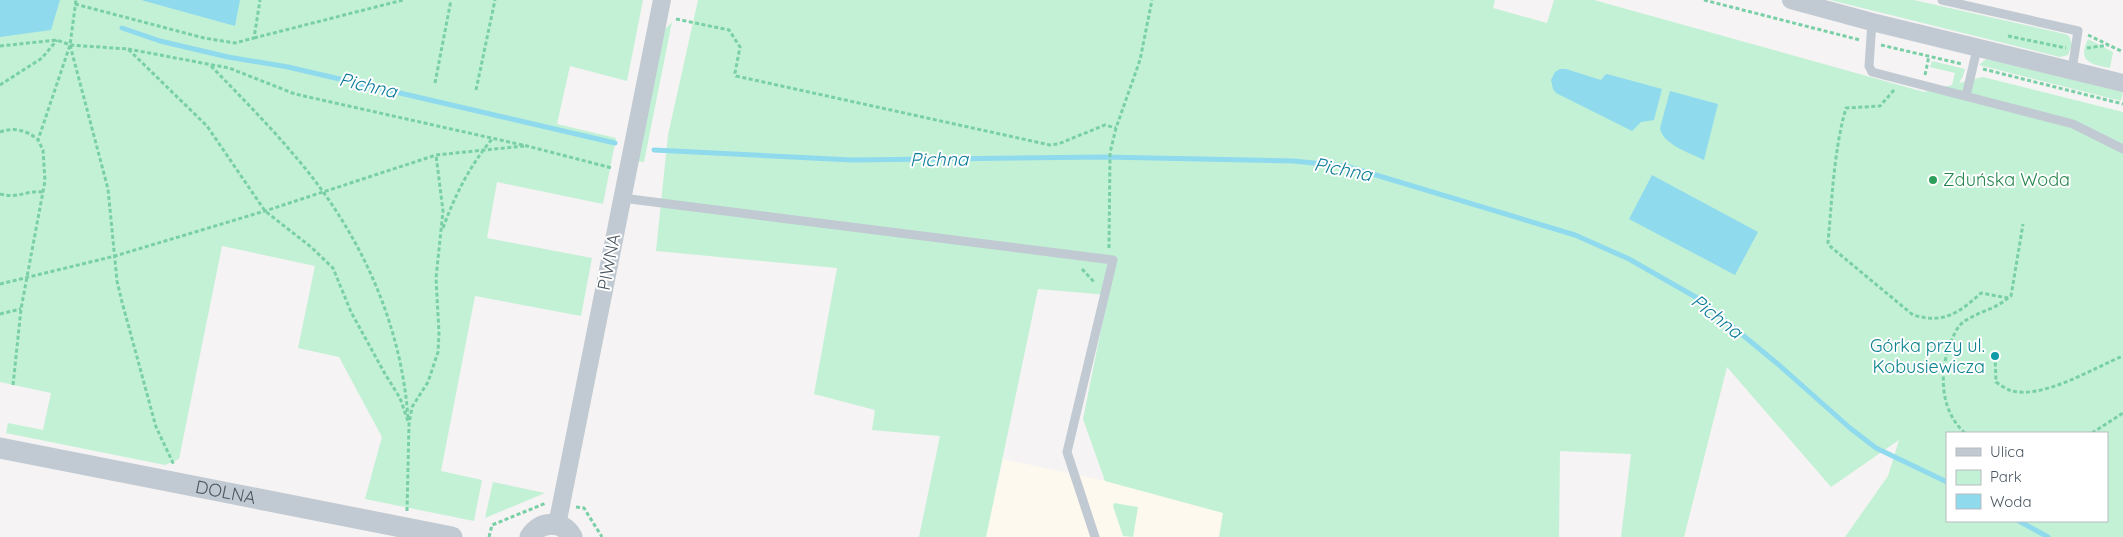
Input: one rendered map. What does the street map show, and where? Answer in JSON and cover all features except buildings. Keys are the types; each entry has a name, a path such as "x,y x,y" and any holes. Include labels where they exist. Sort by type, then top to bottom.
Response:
{"street":[{"name":"PIWNA","path":"564,531 622,198 662,0"},
{"path":"1791,0 1977,49 2123,83"},
{"name":"DOLNA","path":"0,448 452,537"},
{"path":"530,537 542,525 564,531"}],"lane":[{"path":"1942,0 2078,31 2072,70"},
{"path":"1872,22 1869,43 1869,66 1872,72 2074,124 2123,148"},
{"path":"1966,96 1977,49"},
{"path":"622,198 1113,260 1067,452 1095,537"}],"path":[{"path":"254,38 260,0"},
{"path":"38,140 70,45 76,2 204,38 235,43 403,0"},
{"path":"435,83 451,0"},
{"path":"476,90 495,0"},
{"path":"1106,260 1109,248 1110,153 1116,128 1140,60 1152,0"},
{"path":"1704,0 1869,43 1972,66 2123,104"},
{"path":"676,19 729,30 740,47 736,76 1050,145 1058,144 1105,124 1116,128"},
{"path":"2078,31 2123,52"},
{"path":"2002,35 2075,50 2109,45"},
{"path":"0,85 42,58 57,40"},
{"path":"0,46 57,40 70,45 128,49 228,68 295,94 493,138 616,169"},
{"path":"70,45 108,190 117,281 122,302 156,427 176,471"},
{"path":"128,49 207,126 265,211 312,248 332,268 351,312 400,398 408,424"},
{"path":"210,65 295,155 344,223 364,259 383,300 397,344 406,390 408,424 407,515"},
{"path":"1902,80 1880,106 1846,108 1842,122 1828,243 1830,247 1913,315 1926,319 1943,317 1963,309 1981,293 2008,298"},
{"path":"0,132 18,130 27,132 38,140 43,150 45,166 43,192 21,309 13,384"},
{"path":"441,234 464,179 493,138"},
{"path":"0,284 115,256 265,211 436,155 527,146"},
{"path":"408,424 412,407 428,382 438,352 439,333 436,278 443,211 436,155"},
{"path":"0,194 9,197 23,196 32,191 43,192"},
{"path":"1964,432 1959,428 1948,409 1943,388 1944,360 1960,325 1992,306 2001,304 2011,296 2024,224"},
{"path":"0,314 21,309"},
{"path":"1994,356 1996,382 2010,390 2021,391 2038,390 2063,384 2123,356"},
{"path":"2094,432 2123,413"}],"shaded area":[{"path":"1003,459 1105,481 1224,513 1219,537 986,537"}],"green space":[{"path":"0,0 643,0 627,81 570,66 557,124 616,138 603,204 497,182 487,238 592,258 581,316 475,296 441,471 482,480 474,521 365,499 382,437 339,357 298,348 315,266 222,246 179,459 165,465 6,433 8,423 43,430 51,393 0,382"},
{"path":"698,0 1495,0 1493,8 1547,23 1554,0 1594,0 1924,92 1952,85 1955,73 1930,67 1932,61 1965,69 1959,83 1983,77 2123,112 2123,537 1845,537 1888,476 1899,440 1831,487 1727,367 1684,537 1621,537 1631,454 1560,451 1559,537 1219,537 1223,513 1105,481 1083,419 1108,295 1038,289 986,537 919,537 940,436 872,430 875,410 814,394 837,268 656,251 668,135"},
{"path":"1830,0 1914,0 2065,34 2069,36 2072,44 2068,55 2060,57"},
{"path":"672,22 644,162 638,161 664,30"},
{"path":"2088,39 2113,52 2110,68 2088,61 2084,53"},
{"path":"1986,59 2123,92 2121,101 1979,65"},
{"path":"493,482 545,493 485,518"},
{"path":"1114,503 1138,507 1133,537 1123,536 1113,506"}],"water":[{"path":"0,0 60,0 51,30 0,37"},
{"path":"141,0 240,0 235,26"},
{"path":"1560,69 1566,69 1601,80 1607,74 1662,89 1654,120 1641,122 1632,131 1556,93 1551,80 1555,72"},
{"path":"1670,91 1718,104 1704,160 1671,143 1662,134 1660,128"},
{"path":"1652,175 1758,232 1735,275 1629,219"}],"waterway":[{"name":"Pichna","path":"122,28 160,41 228,57 288,67 615,143"},
{"name":"Pichna","path":"654,150 852,160 1104,157 1293,161 1346,166 1575,235 1629,259 1699,299 1876,448 1946,482"},
{"name":"Pichna","path":"2021,522 2048,537"}],"place":[{"name":"Zduńska Woda","path":"1933,180"},
{"name":"Górka przy ul. Kobusiewicza","path":"1995,356"}]}
